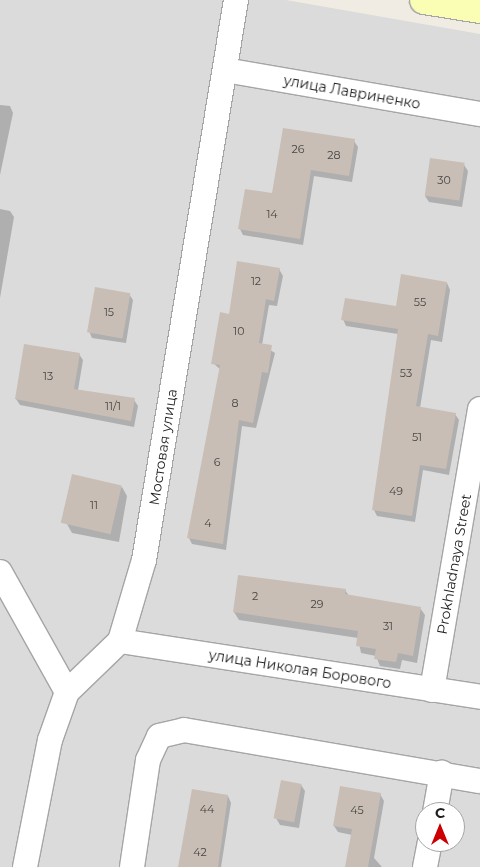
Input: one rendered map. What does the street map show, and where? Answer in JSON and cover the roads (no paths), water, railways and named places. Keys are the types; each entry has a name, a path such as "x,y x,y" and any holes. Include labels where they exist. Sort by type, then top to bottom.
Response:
{"street":[{"name":"Мостовая улица","path":"26,867 50,740 67,692 120,641 144,560 236,0"},
{"path":"424,0 480,9"},
{"name":"улица Лавриненко","path":"225,70 480,114"},
{"name":"Prokhladnaya Street","path":"432,690 480,409"},
{"path":"0,572 67,692"},
{"name":"улица Николая Борового","path":"120,641 480,697"},
{"path":"132,867 148,760 159,736 184,730 480,781"},
{"path":"437,802 442,773"},
{"path":"425,867 428,852"}]}
